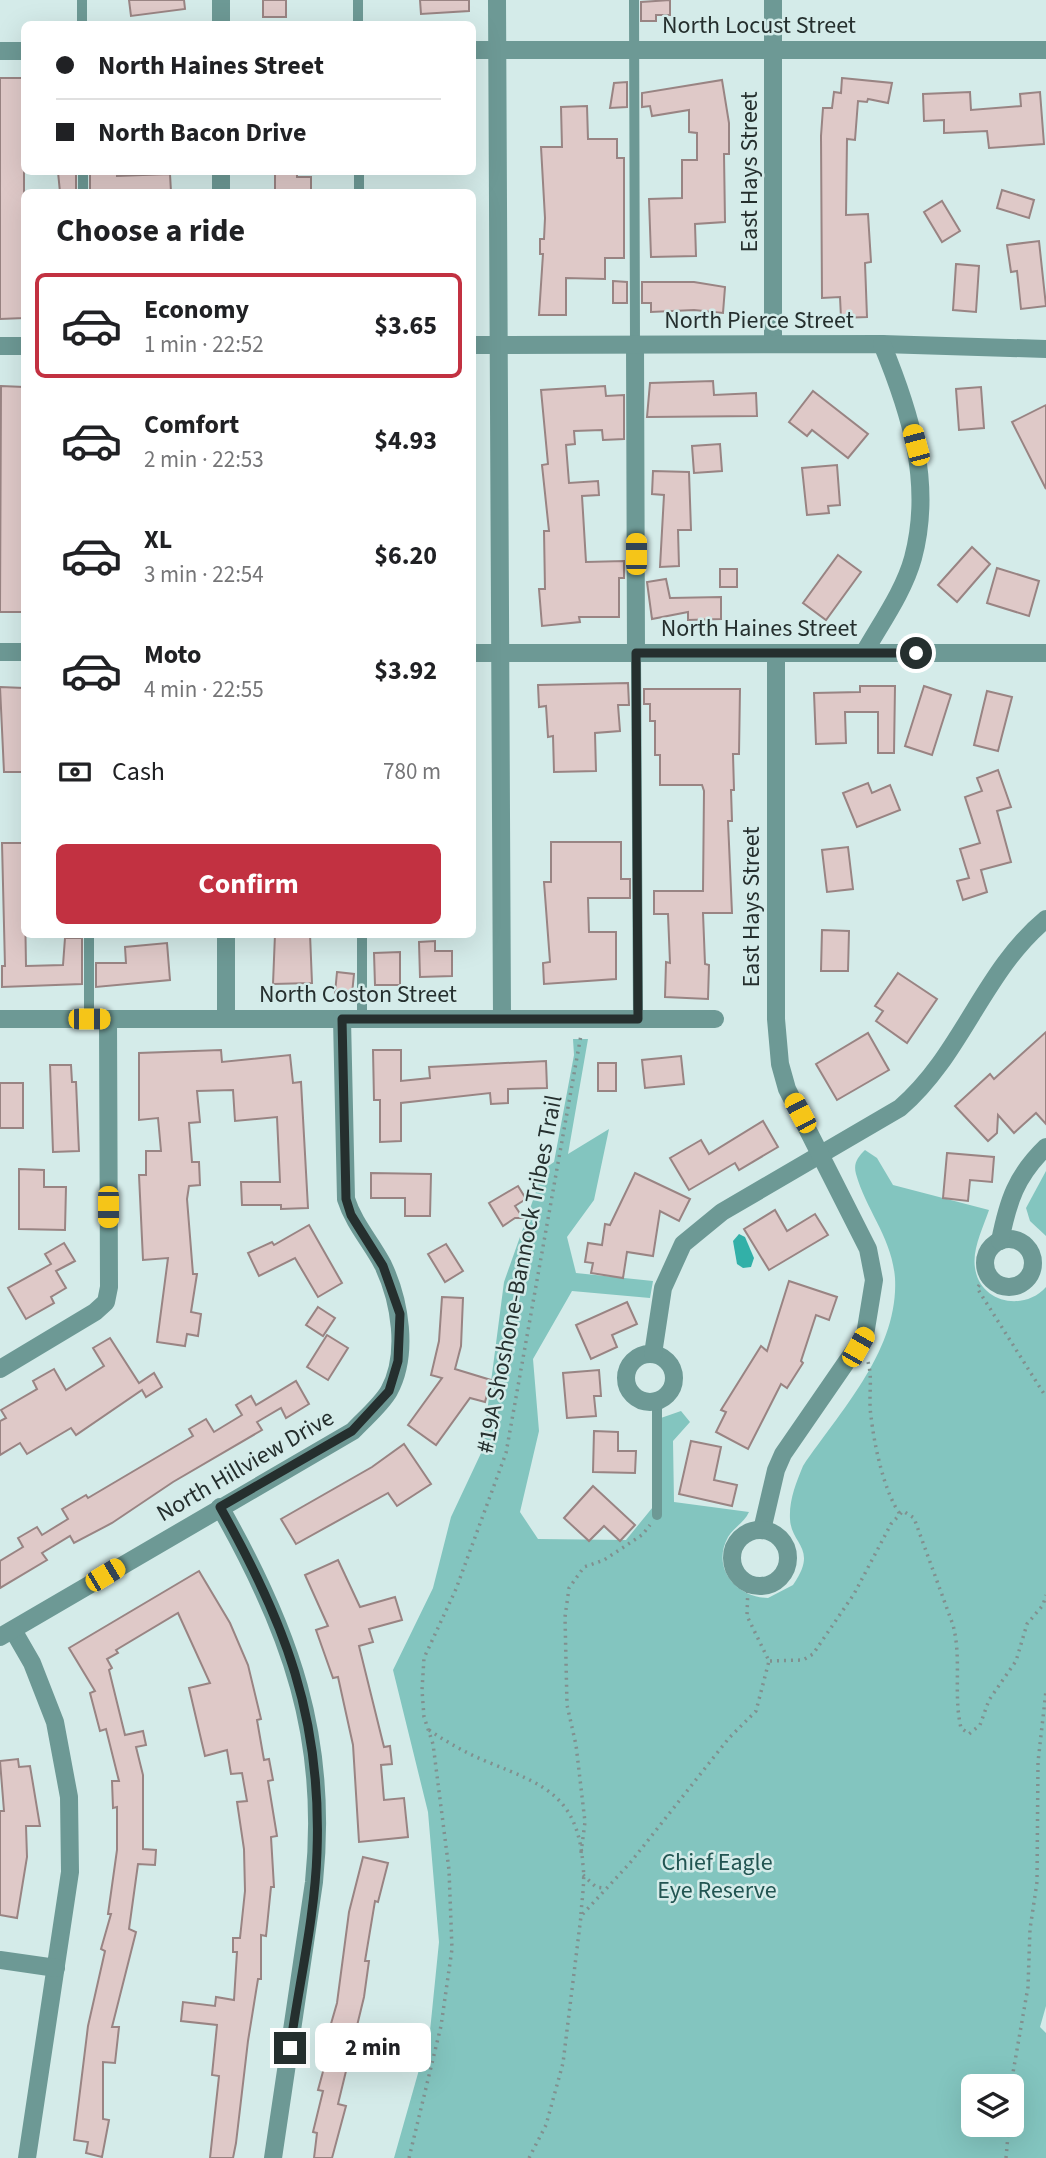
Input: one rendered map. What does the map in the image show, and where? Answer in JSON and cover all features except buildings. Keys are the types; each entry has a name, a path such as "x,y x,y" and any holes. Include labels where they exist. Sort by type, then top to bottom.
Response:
{"street":[{"path":"221,0 221,21"},
{"path":"497,0 502,1019"},
{"name":"East Hays Street","path":"773,0 773,344"},
{"name":"North Locust Street","path":"476,50 1046,50"},
{"path":"0,51 21,51"},
{"path":"635,344 636,653"},
{"path":"864,653 912,560 920,523 916,445 903,396 882,344"},
{"name":"North Pierce Street","path":"476,345 882,344 1046,349"},
{"path":"0,346 21,346"},
{"path":"0,652 21,652"},
{"name":"North Haines Street","path":"476,653 1046,653"},
{"name":"East Hays Street","path":"762,1530 776,1470 783,1454 866,1335 874,1280 869,1249 788,1089 776,1039 776,653"},
{"path":"653,1354 663,1288 683,1244 722,1212 900,1108 916,1094 942,1062 1010,956 1046,919"},
{"path":"226,938 226,1019"},
{"name":"North Coston Street","path":"0,1019 715,1019"},
{"path":"0,1369 95,1312 106,1302 109,1287 98,1019"},
{"name":"North Hillview Drive","path":"6,1633 352,1431 389,1391 398,1361 400,1314 383,1266 351,1215 346,1199 342,1019"},
{"path":"1000,1241 1019,1241 1026,1246 1033,1263 1026,1280 1009,1287 1000,1285 988,1274 987,1253 1000,1241 1007,1202 1028,1164 1046,1147"},
{"path":"653,1354 670,1363 675,1382 672,1391 657,1402 638,1400 626,1385 629,1366 635,1359 653,1354"},
{"path":"220,1507 250,1558 289,1649 306,1714 314,1772 317,1853 273,2158"},
{"path":"762,1530 782,1539 789,1560 779,1579 769,1584 748,1583 739,1576 732,1556 742,1536 762,1530"},
{"path":"6,1633 32,1663 55,1721 69,1797 70,1872 27,2158"},
{"path":"0,1960 56,1968"}],"lane":[{"path":"82,0 82,21"},
{"path":"358,0 358,21"},
{"path":"634,0 635,344"},
{"path":"636,653 638,1019"},
{"path":"89,938 98,1019"},
{"path":"362,938 362,1019"},
{"path":"657,1402 657,1515"}],"path":[{"name":"#19A Shoshone-Bannock Tribes Trail","path":"409,2158 441,2026 452,1949 449,1870 422,1690 424,1658 456,1590 506,1453 584,1019"},
{"path":"988,1274 977,1288 1046,1397"},
{"path":"858,1347 867,1358 872,1373 871,1417 890,1499 900,1514"},
{"path":"769,1661 803,1660 813,1654 854,1594 866,1566 903,1511 914,1518 944,1592 945,1607 957,1641 957,1713 961,1728 969,1734 980,1725 989,1700 1016,1661 1027,1624 1043,1605 1046,1595"},
{"path":"529,2158 546,2125 563,2063 581,1916 581,1853 585,1822 576,1745 567,1705 565,1617 569,1588 584,1567 604,1559 642,1535 657,1515"},
{"path":"581,1916 604,1888 630,1863 729,1738 756,1711 769,1661 747,1616 748,1583"},
{"path":"1013,2074 1028,1987 1029,1940 1037,1882 1038,1762 1046,1691"},
{"path":"429,1730 472,1755 518,1772 550,1791 565,1807 581,1853"},
{"path":"583,1874 596,1887 604,1888"},
{"path":"1006,2158 1008,2137"}],"green space":[{"name":"Chief Eagle Eye Reserve","path":"573,1039 588,1039 568,1154 609,1129 594,1200 567,1237 576,1273 653,1281 650,1298 572,1291 533,1359 539,1431 520,1512 538,1539 626,1540 657,1502 658,1419 681,1411 690,1422 673,1441 674,1502 749,1512 728,1537 723,1559 730,1579 746,1592 756,1596 768,1598 793,1585 800,1573 804,1555 791,1528 790,1519 796,1485 803,1466 865,1378 888,1330 894,1304 893,1264 884,1237 860,1187 855,1167 860,1155 865,1150 877,1158 893,1185 989,1210 974,1261 979,1280 994,1296 1004,1300 1026,1300 1046,1287 1046,2006 1040,2027 1046,2033 1046,2158 394,2158 430,2031 439,1942 428,1812 393,1670 433,1588 451,1517 482,1451 504,1282 544,1169 554,1162 574,1055"},
{"path":"1046,1171 1046,1236 1030,1221 1026,1208"}],"shaded area":[{"path":"739,1234 745,1237 754,1258 751,1267 743,1268 737,1264 733,1241"}],"route":[{"path":"290,2048 317,1853 311,1746 299,1682 279,1621 250,1558 220,1507 352,1431 389,1391 398,1361 400,1314 383,1266 351,1215 346,1199 342,1019 638,1019 636,653 916,653"}]}
